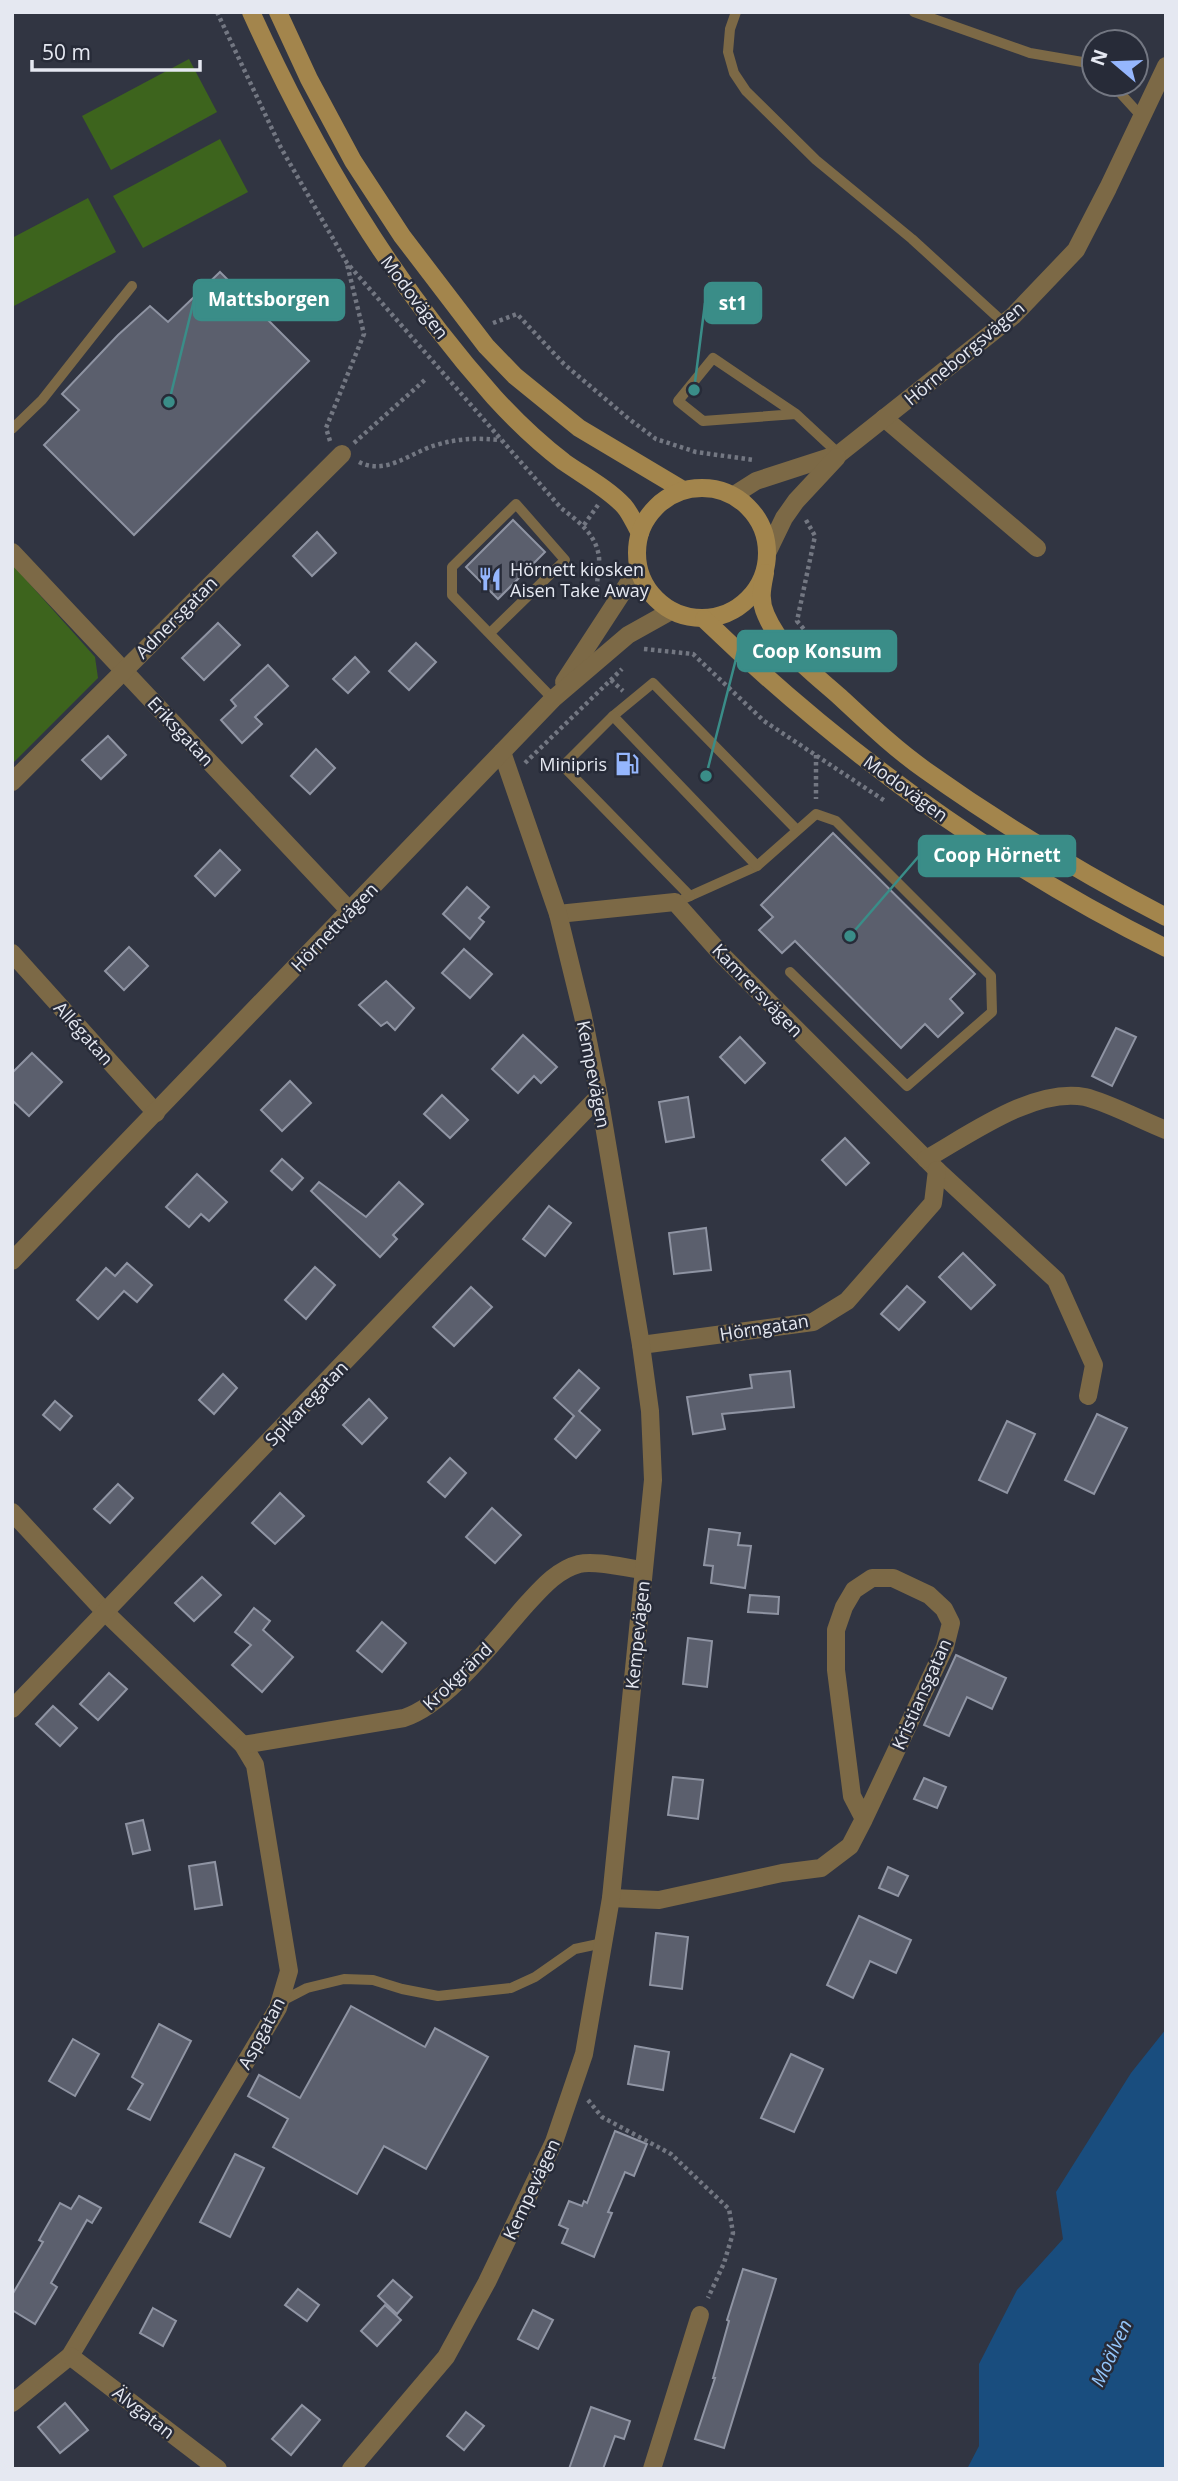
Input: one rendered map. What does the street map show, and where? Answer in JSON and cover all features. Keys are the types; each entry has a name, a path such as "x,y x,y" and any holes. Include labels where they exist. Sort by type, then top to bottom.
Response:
{"main road":[{"name":"Modovägen","path":"251,12 286,90 331,171 380,251 437,328 523,427 563,461 608,492 625,508 640,534"},
{"name":"Modovägen","path":"278,12 309,79 353,161 402,236 486,346 515,376 579,429 683,490"},
{"path":"700,487 718,489 734,495 752,510 764,529 768,551 765,573 756,591 742,606 724,615 704,619 671,611 648,590 637,570 640,534 649,515 664,500 683,490 700,487"},
{"name":"Modovägen","path":"765,573 760,595 765,613 792,655 885,738 924,769 1034,841 1114,891 1166,917"},
{"name":"Modovägen","path":"704,619 777,687 905,789 1057,891 1166,948"}],"street":[{"name":"Hörneborgsvägen","path":"734,495 756,481 839,454 1004,323 1076,250 1166,66"},
{"path":"884,418 1037,548"},
{"name":"Adnersgatan","path":"12,782 342,454"},
{"path":"768,551 783,518 796,500 839,454"},
{"name":"Eriksgatan","path":"12,552 349,910"},
{"path":"553,699 637,570"},
{"name":"Hörnettvägen","path":"12,1261 553,699 628,635 671,611"},
{"name":"Kempevägen","path":"351,2469 446,2357 487,2282 554,2142 584,2054 611,1898 653,1480 650,1411 599,1096 583,1016 558,914 502,752"},
{"path":"558,914 682,899"},
{"name":"Kamrersvägen","path":"682,899 723,956 931,1165 1056,1280 1094,1365 1088,1396"},
{"name":"Allégatan","path":"12,953 156,1113"},
{"name":"Spikaregatan","path":"12,1709 599,1096"},
{"path":"931,1165 1026,1104 1054,1096 1086,1098 1166,1130"},
{"name":"Hörngatan","path":"640,1345 813,1322 847,1301 933,1203 931,1165"},
{"name":"Aspgatan","path":"12,1512 106,1613 243,1745 255,1765 289,1971 280,2002 71,2356 12,2403"},
{"name":"Krokgränd","path":"243,1745 421,1713 457,1681 543,1587 564,1570 582,1563 643,1570"},
{"name":"Kristiansgatan","path":"611,1898 659,1900 782,1873 821,1868 850,1846 864,1819 945,1647 951,1623 944,1609 929,1595 893,1578 872,1578 854,1590 844,1607 836,1630 836,1670 852,1796 864,1819"},
{"path":"652,2469 700,2315"},
{"name":"Älvgatan","path":"71,2356 218,2469"}],"lane":[{"path":"736,12 730,29 728,52 734,72 746,91 816,160 912,239 1004,323"},
{"path":"914,12 1030,53 1080,62"},
{"path":"1125,98 1142,117"},
{"path":"12,429 42,400 132,286"},
{"path":"796,414 703,421 678,401 713,358 796,414 839,454"},
{"path":"490,633 565,560 516,504 452,567 452,595 553,699"},
{"path":"790,972 907,1086 992,1013 991,976 836,821 816,814 757,866 682,899 563,766 613,716 653,683 797,830"},
{"path":"613,716 757,866"},
{"path":"280,2002 307,1988 344,1979 373,1980 438,1996 511,1988 535,1977 575,1949 603,1943"}],"path":[{"path":"347,263 364,334 326,428 331,445 364,465 392,465 434,446 473,437 502,441"},
{"path":"342,454 427,378"},
{"path":"634,657 642,649"},
{"path":"510,776 626,664"},
{"path":"816,754 816,814"},
{"path":"574,2082 602,2117 671,2154 729,2209 733,2232 724,2263 700,2315"}],"green space":[{"path":"189,59 217,112 111,170 82,116"},
{"path":"220,139 248,192 143,248 113,196"},
{"path":"88,198 116,252 12,307 12,238"},
{"path":"12,564 95,657 98,678 12,764"}],"water":[{"name":"Moälven","path":"1166,2029 1166,2469 967,2469 979,2446 979,2364 1017,2290 1063,2239 1056,2192 1131,2073"}],"building":[{"path":"220,272 309,361 134,535 44,445 79,410 62,394 118,335 150,306 168,322"},
{"path":"513,520 545,552 498,599 466,567"},
{"path":"317,532 336,553 312,576 293,556"},
{"path":"218,623 240,645 204,680 182,658"},
{"path":"416,643 436,662 409,690 389,671"},
{"path":"355,657 369,672 348,693 333,679"},
{"path":"268,665 288,686 255,717 262,724 242,743 221,720 236,706 231,700"},
{"path":"108,736 126,755 101,779 82,760"},
{"path":"316,749 335,768 310,794 291,776"},
{"path":"833,833 975,974 950,999 963,1013 938,1037 925,1024 901,1048 795,941 782,953 759,930 773,917 761,905"},
{"path":"220,850 240,870 215,896 195,876"},
{"path":"467,887 489,907 479,918 484,922 470,939 443,914"},
{"path":"129,947 148,966 124,990 105,971"},
{"path":"464,949 492,974 470,998 442,973"},
{"path":"386,981 414,1008 395,1030 387,1022 381,1026 359,1005"},
{"path":"1116,1028 1136,1037 1112,1086 1092,1076"},
{"path":"523,1035 557,1067 541,1083 534,1076 518,1093 492,1069"},
{"path":"740,1037 765,1063 745,1083 720,1057"},
{"path":"32,1053 62,1082 29,1116 12,1100 12,1073"},
{"path":"290,1081 311,1103 282,1131 261,1110"},
{"path":"442,1095 468,1120 450,1138 424,1114"},
{"path":"688,1097 694,1137 666,1142 659,1102"},
{"path":"845,1138 869,1163 846,1185 822,1160"},
{"path":"282,1159 303,1178 292,1190 271,1171"},
{"path":"197,1174 227,1202 209,1221 201,1214 189,1227 166,1207"},
{"path":"319,1182 366,1217 399,1182 423,1204 393,1235 397,1239 380,1257 311,1191"},
{"path":"549,1206 571,1223 545,1256 523,1239"},
{"path":"706,1228 711,1270 674,1274 669,1233"},
{"path":"963,1253 995,1285 971,1309 939,1277"},
{"path":"127,1263 152,1285 137,1302 124,1291 98,1319 77,1300 106,1268 115,1276"},
{"path":"315,1267 335,1285 306,1319 285,1300"},
{"path":"907,1286 925,1302 899,1330 881,1314"},
{"path":"471,1287 492,1307 454,1346 433,1327"},
{"path":"579,1370 599,1388 579,1411 600,1430 576,1458 555,1439 574,1416 554,1398"},
{"path":"790,1371 794,1407 722,1414 725,1429 693,1434 687,1397 752,1388 750,1375"},
{"path":"223,1374 237,1388 214,1414 199,1400"},
{"path":"369,1399 387,1418 362,1444 343,1425"},
{"path":"55,1401 72,1416 60,1430 43,1415"},
{"path":"1097,1414 1127,1428 1094,1494 1065,1480"},
{"path":"1007,1421 1035,1434 1007,1493 979,1480"},
{"path":"450,1458 466,1473 445,1497 428,1482"},
{"path":"118,1484 133,1498 110,1523 94,1509"},
{"path":"280,1493 304,1516 275,1544 252,1523"},
{"path":"492,1508 521,1535 495,1563 466,1537"},
{"path":"709,1529 740,1533 738,1545 751,1546 745,1588 711,1583 713,1566 704,1565"},
{"path":"202,1577 221,1595 194,1621 175,1603"},
{"path":"750,1595 779,1597 778,1614 748,1612"},
{"path":"254,1608 270,1621 263,1630 293,1657 262,1692 232,1665 251,1645 235,1632"},
{"path":"382,1622 406,1643 382,1672 357,1651"},
{"path":"688,1638 712,1641 707,1687 683,1684"},
{"path":"956,1655 1006,1678 992,1709 967,1697 949,1736 924,1725"},
{"path":"109,1673 127,1689 98,1720 80,1704"},
{"path":"53,1706 77,1728 60,1746 36,1724"},
{"path":"673,1777 703,1780 698,1819 668,1815"},
{"path":"924,1778 946,1787 937,1808 914,1799"},
{"path":"143,1820 150,1850 133,1854 126,1824"},
{"path":"215,1862 222,1905 195,1909 189,1866"},
{"path":"888,1867 908,1876 898,1896 879,1888"},
{"path":"859,1916 911,1940 896,1973 870,1961 853,1998 827,1985"},
{"path":"656,1933 688,1937 682,1989 650,1985"},
{"path":"351,2006 425,2047 435,2028 488,2057 426,2169 384,2146 357,2194 273,2147 288,2119 248,2096 259,2075 300,2098"},
{"path":"159,2024 191,2041 150,2120 128,2109 143,2084 132,2077"},
{"path":"73,2039 99,2054 75,2096 49,2081"},
{"path":"635,2046 669,2052 663,2090 628,2084"},
{"path":"791,2054 823,2069 794,2132 761,2118"},
{"path":"615,2131 647,2144 634,2176 625,2172 608,2212 612,2213 594,2257 562,2243 568,2229 559,2225 569,2201 582,2206 584,2201 587,2203"},
{"path":"235,2154 264,2168 230,2237 200,2222"},
{"path":"79,2196 101,2208 92,2223 87,2220 51,2283 57,2287 35,2324 12,2310 12,2295 43,2242 39,2240 60,2203 71,2209"},
{"path":"743,2269 776,2279 724,2448 695,2439 715,2378 729,2321 727,2320"},
{"path":"393,2280 412,2297 397,2314 378,2296"},
{"path":"298,2289 319,2305 307,2321 285,2305"},
{"path":"385,2305 401,2320 377,2346 361,2331"},
{"path":"153,2308 176,2321 163,2346 140,2333"},
{"path":"533,2310 553,2320 538,2349 518,2339"},
{"path":"65,2403 88,2430 60,2453 38,2427"},
{"path":"302,2405 320,2420 291,2455 272,2439"},
{"path":"591,2407 630,2421 624,2439 615,2436 603,2469 569,2469"},
{"path":"466,2412 484,2426 464,2450 447,2436"}],"place":[{"name":"st1","path":"694,390"},
{"name":"Mattsborgen","path":"169,402"},
{"name":"Hörnett kiosken Aisen Take Away","path":"490,579"},
{"name":"Minipris","path":"627,764"},
{"name":"Coop Konsum","path":"706,776"},
{"name":"Coop Hörnett","path":"850,936"}]}
